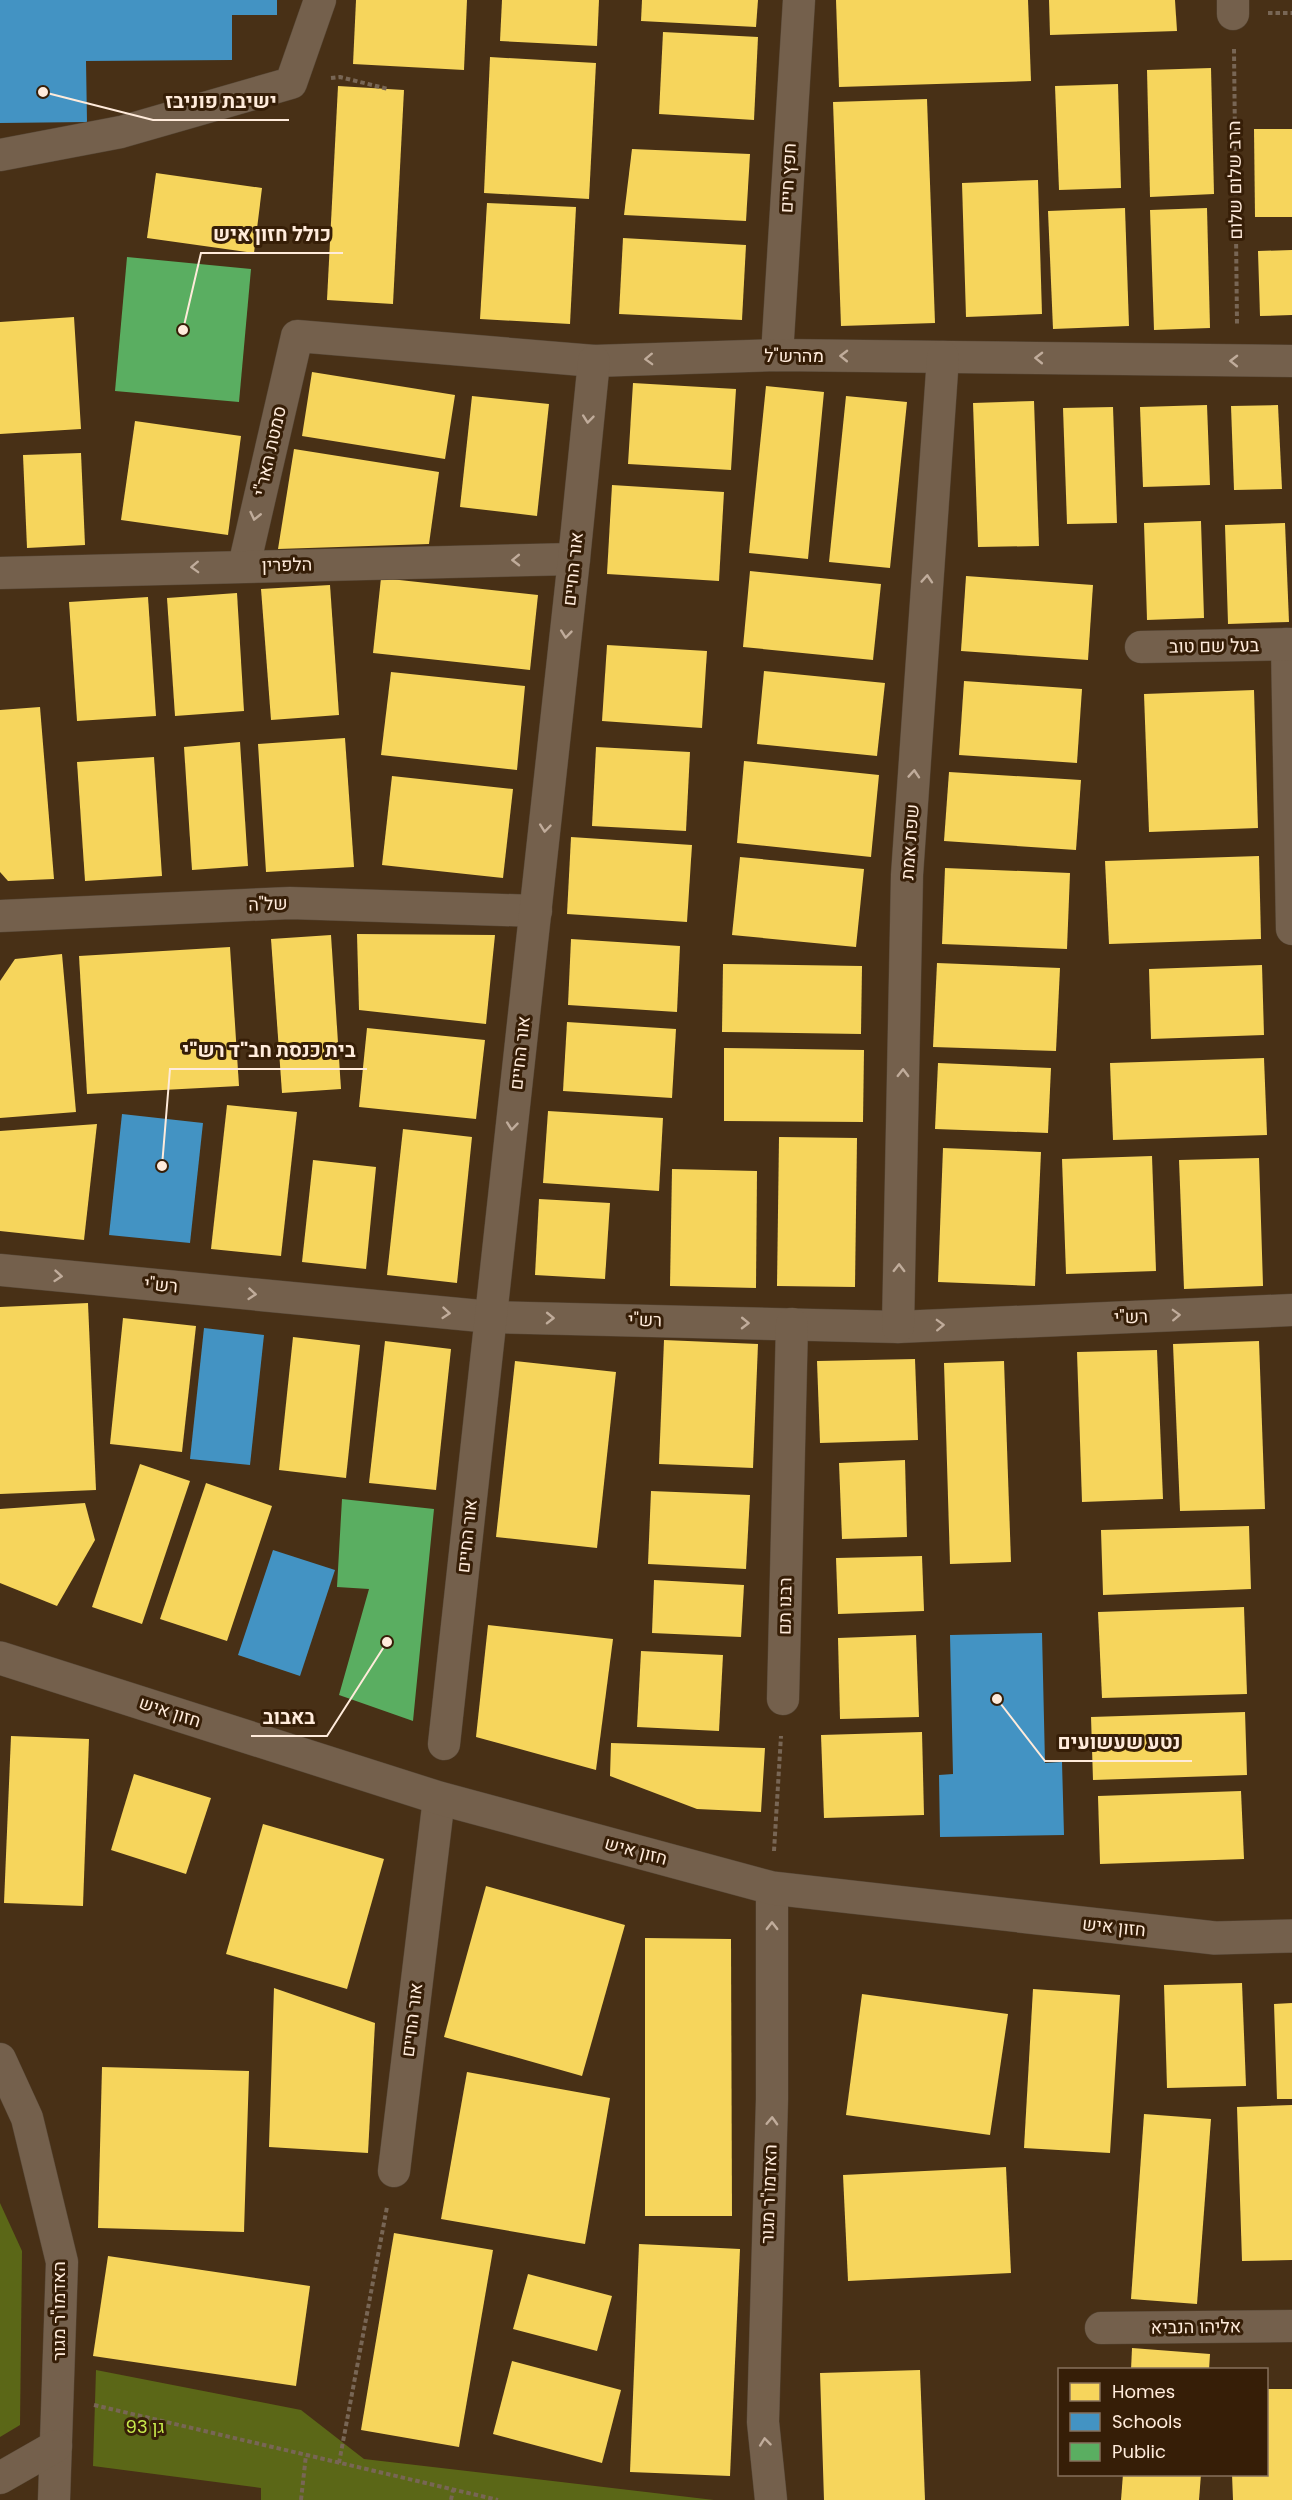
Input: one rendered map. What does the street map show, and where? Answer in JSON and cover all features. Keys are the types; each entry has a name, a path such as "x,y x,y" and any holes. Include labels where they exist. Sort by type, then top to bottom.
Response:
{"street":[{"path":"0,155 121,132 291,83 320,0"},
{"name":"חפץ חיים","path":"777,356 799,0"},
{"name":"מהרש\"ל","path":"297,336 594,361 777,356 1292,361"},
{"name":"סמטת האר\"י","path":"244,566 297,336"},
{"name":"שפת אמת","path":"898,1327 907,875 942,357"},
{"name":"אור החיים","path":"444,1744 594,361"},
{"name":"הלפרין","path":"0,573 574,559"},
{"name":"בעל שם טוב","path":"1141,647 1290,644 1292,930"},
{"name":"של\"ה","path":"0,916 290,903 536,911"},
{"name":"רש\"י","path":"0,1270 491,1317 898,1327 1292,1310"},
{"name":"רבנו תם","path":"783,1699 792,1324"},
{"name":"חזון איש","path":"0,1658 439,1798 772,1888 1215,1938 1292,1936"},
{"name":"אור החיים","path":"394,2170 439,1798"},
{"name":"האדמו\"ר מגור","path":"771,2500 763,2422 772,2099 772,1888"},
{"name":"האדמו\"ר מגור","path":"0,2059 27,2118 62,2262 54,2500"},
{"name":"אליהו הנביא","path":"1101,2328 1292,2326"},
{"path":"0,2478 56,2446"}],"path":[{"name":"הרב שלום שלום","path":"1233,7 1238,361"},
{"path":"291,83 340,77 388,89"},
{"path":"772,1888 783,1699"},
{"path":"339,2463 394,2170"},
{"path":"58,2397 498,2500"},
{"path":"301,2500 306,2455"},
{"path":"451,2500 453,2490"}],"green space":[{"path":"0,2203 22,2251 20,2425 0,2437"},
{"name":"גן 93","path":"96,2370 301,2410 364,2459 714,2500 261,2500 261,2488 93,2466"}],"building: Homes":[{"path":"356,0 467,0 464,70 353,64"},
{"path":"502,0 599,0 597,46 500,41"},
{"path":"642,0 758,0 756,27 641,21"},
{"path":"836,0 1028,0 1031,81 839,87"},
{"path":"1049,0 1175,0 1177,31 1050,35"},
{"path":"663,32 758,37 754,120 659,114"},
{"path":"490,57 596,63 589,199 484,193"},
{"path":"1211,68 1214,194 1150,197 1147,70"},
{"path":"1118,84 1121,188 1059,190 1055,86"},
{"path":"338,86 404,90 393,304 327,300"},
{"path":"927,99 935,323 841,326 833,102"},
{"path":"1254,129 1292,129 1292,217 1255,217"},
{"path":"632,149 750,154 746,221 624,215"},
{"path":"156,173 262,188 254,253 147,238"},
{"path":"1038,180 1042,314 966,317 962,183"},
{"path":"487,203 576,207 570,324 480,319"},
{"path":"1125,208 1129,326 1053,329 1048,211"},
{"path":"1207,208 1210,328 1154,330 1150,210"},
{"path":"623,238 746,245 742,320 619,314"},
{"path":"1292,250 1292,315 1260,316 1258,251"},
{"path":"74,317 81,429 0,434 0,322"},
{"path":"312,372 455,395 445,459 302,436"},
{"path":"633,383 736,389 731,470 628,464"},
{"path":"766,386 824,392 808,559 749,553"},
{"path":"472,396 549,404 537,516 460,507"},
{"path":"846,396 907,402 890,568 829,562"},
{"path":"1034,401 1039,546 978,547 973,403"},
{"path":"1207,405 1210,485 1143,487 1140,407"},
{"path":"1278,405 1282,489 1234,490 1231,406"},
{"path":"1113,407 1117,523 1067,524 1063,408"},
{"path":"135,421 241,436 228,535 121,520"},
{"path":"294,449 439,472 429,544 278,549"},
{"path":"81,453 85,545 27,548 23,455"},
{"path":"612,485 724,492 719,581 607,574"},
{"path":"1201,521 1204,618 1147,620 1144,523"},
{"path":"1285,523 1289,622 1228,624 1225,525"},
{"path":"750,571 881,584 873,660 743,647"},
{"path":"966,576 1093,585 1088,660 961,651"},
{"path":"381,578 538,595 530,670 373,653"},
{"path":"330,585 339,715 271,720 261,589"},
{"path":"237,593 244,711 175,716 167,598"},
{"path":"148,597 156,716 77,721 69,602"},
{"path":"607,645 707,651 702,728 602,721"},
{"path":"764,671 885,683 877,756 757,744"},
{"path":"391,672 525,686 517,770 381,755"},
{"path":"964,681 1082,689 1077,763 959,755"},
{"path":"1254,690 1258,828 1149,832 1144,694"},
{"path":"40,707 54,879 8,881 0,872 0,710"},
{"path":"345,738 354,867 266,872 258,744"},
{"path":"240,742 248,866 192,870 184,747"},
{"path":"596,747 690,752 686,831 592,826"},
{"path":"154,757 162,876 85,881 77,762"},
{"path":"744,761 879,775 871,857 737,843"},
{"path":"949,772 1081,780 1076,850 944,841"},
{"path":"392,776 513,789 503,878 382,865"},
{"path":"571,837 692,845 687,922 567,914"},
{"path":"1259,856 1261,939 1109,944 1105,861"},
{"path":"740,857 864,869 856,947 732,935"},
{"path":"945,868 1070,873 1067,949 942,944"},
{"path":"357,934 495,935 486,1024 359,1010"},
{"path":"331,935 341,1089 282,1093 271,939"},
{"path":"571,939 680,946 677,1012 568,1005"},
{"path":"230,947 239,1086 87,1094 79,956"},
{"path":"62,954 76,1112 0,1118 0,981 15,959"},
{"path":"937,963 1060,968 1056,1051 933,1047"},
{"path":"723,964 862,966 861,1034 722,1032"},
{"path":"1262,965 1264,1035 1151,1039 1149,969"},
{"path":"567,1022 676,1029 672,1098 563,1091"},
{"path":"367,1028 485,1040 476,1119 359,1107"},
{"path":"724,1048 864,1050 863,1122 724,1121"},
{"path":"1264,1058 1267,1135 1113,1140 1110,1063"},
{"path":"938,1063 1051,1068 1048,1133 935,1129"},
{"path":"227,1105 297,1112 281,1256 211,1249"},
{"path":"548,1111 663,1118 659,1191 543,1183"},
{"path":"97,1124 84,1240 0,1231 0,1131"},
{"path":"403,1129 472,1137 457,1283 387,1275"},
{"path":"779,1137 857,1138 855,1287 777,1286"},
{"path":"943,1148 1041,1152 1035,1286 938,1282"},
{"path":"1152,1156 1156,1271 1066,1274 1062,1159"},
{"path":"1259,1158 1263,1286 1184,1289 1179,1160"},
{"path":"313,1160 376,1167 366,1269 302,1262"},
{"path":"672,1169 757,1171 756,1288 670,1286"},
{"path":"539,1199 610,1203 605,1279 535,1275"},
{"path":"88,1303 96,1490 0,1494 0,1307"},
{"path":"123,1318 196,1326 182,1452 110,1444"},
{"path":"293,1337 360,1345 346,1478 279,1470"},
{"path":"664,1340 758,1344 753,1468 659,1464"},
{"path":"385,1341 451,1349 436,1490 369,1483"},
{"path":"1259,1341 1265,1509 1180,1511 1173,1344"},
{"path":"1157,1350 1163,1499 1082,1502 1077,1352"},
{"path":"915,1359 918,1440 820,1443 817,1361"},
{"path":"515,1361 616,1372 597,1548 496,1537"},
{"path":"1004,1361 1011,1562 950,1564 944,1363"},
{"path":"905,1460 907,1537 842,1539 839,1463"},
{"path":"140,1464 190,1481 142,1624 92,1607"},
{"path":"206,1483 272,1506 227,1641 160,1619"},
{"path":"651,1491 750,1495 746,1569 648,1564"},
{"path":"85,1503 95,1540 57,1606 0,1583 0,1509"},
{"path":"1249,1526 1251,1589 1103,1595 1101,1530"},
{"path":"922,1556 924,1611 838,1614 836,1558"},
{"path":"654,1580 744,1585 741,1637 652,1633"},
{"path":"1244,1607 1247,1694 1102,1698 1098,1612"},
{"path":"488,1625 613,1639 596,1770 476,1737"},
{"path":"916,1635 919,1717 840,1719 838,1638"},
{"path":"641,1651 723,1655 719,1731 637,1727"},
{"path":"1245,1712 1247,1775 1093,1780 1091,1717"},
{"path":"922,1732 924,1815 824,1818 821,1735"},
{"path":"11,1736 89,1739 83,1906 4,1903"},
{"path":"611,1743 765,1748 761,1812 697,1809 610,1776"},
{"path":"134,1774 211,1798 186,1874 111,1850"},
{"path":"1241,1791 1244,1859 1100,1864 1098,1796"},
{"path":"263,1824 384,1859 347,1989 226,1954"},
{"path":"486,1886 625,1925 582,2076 444,2037"},
{"path":"645,1938 731,1939 732,2216 645,2216"},
{"path":"1242,1983 1246,2086 1167,2088 1164,1985"},
{"path":"274,1988 375,2023 368,2153 269,2147"},
{"path":"1033,1989 1120,1995 1110,2153 1024,2148"},
{"path":"862,1994 1008,2014 990,2135 846,2115"},
{"path":"1292,2003 1292,2099 1277,2099 1274,2004"},
{"path":"102,2067 249,2071 244,2232 98,2228"},
{"path":"467,2072 610,2098 585,2244 441,2219"},
{"path":"1292,2105 1292,2260 1242,2261 1237,2107"},
{"path":"1144,2114 1211,2119 1197,2304 1131,2299"},
{"path":"1006,2167 1011,2273 848,2281 843,2175"},
{"path":"394,2233 493,2250 459,2447 361,2430"},
{"path":"639,2244 740,2249 730,2476 630,2472"},
{"path":"108,2256 310,2286 296,2386 93,2356"},
{"path":"528,2274 612,2296 597,2351 513,2329"},
{"path":"1132,2348 1210,2354 1209,2368 1131,2368"},
{"path":"512,2361 621,2390 602,2463 493,2434"},
{"path":"920,2370 925,2500 824,2500 820,2373"},
{"path":"1268,2389 1292,2389 1292,2500 1233,2500 1232,2476 1268,2476"},
{"path":"1123,2476 1201,2476 1199,2500 1121,2500"}],"building: Schools":[{"path":"0,0 277,0 277,15 232,15 232,60 86,61 87,122 0,123"},
{"path":"122,1114 203,1123 190,1243 109,1235"},
{"path":"204,1328 264,1335 250,1465 190,1459"},
{"path":"273,1550 335,1570 300,1676 238,1655"},
{"path":"1042,1633 1045,1763 1062,1762 1064,1835 940,1837 939,1775 953,1774 950,1635"}],"building: Public":[{"path":"127,257 251,269 239,402 115,391"},
{"path":"342,1499 434,1509 413,1721 339,1695 369,1589 337,1587"}],"place":[{"name":"ישיבת פוניבז","path":"43,92"},
{"name":"כולל חזון איש","path":"183,330"},
{"name":"בית כנסת חב\"ד רש\"י","path":"162,1166"},
{"name":"באבוב","path":"387,1642"},
{"name":"נטע שעשועים","path":"997,1699"}]}
